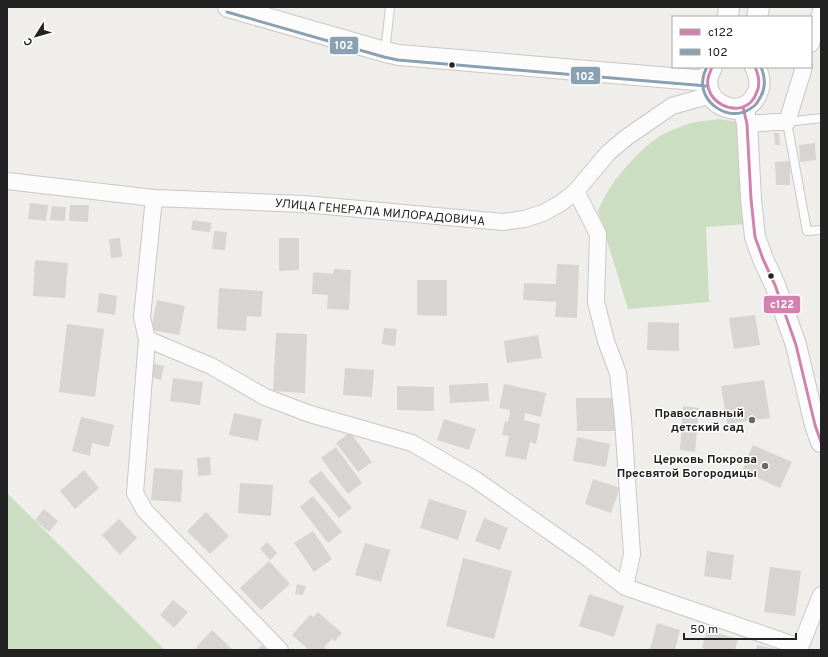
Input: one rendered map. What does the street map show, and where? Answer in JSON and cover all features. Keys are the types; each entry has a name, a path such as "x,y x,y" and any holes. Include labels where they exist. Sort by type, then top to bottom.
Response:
{"street":[{"path":"228,7 385,52 710,81 717,102 725,107 734,108 745,115 775,122 787,122 804,68"},
{"path":"812,41 821,11"},
{"path":"756,68 759,78 758,92 754,99 747,105 745,115 755,237 775,285 796,345 815,425 821,442"},
{"name":"УЛИЦА ГЕНЕРАЛА МИЛОРАДОВИЧА","path":"7,181 154,198 304,204 503,222 524,219 543,213 561,203 576,190 608,153 627,137 650,120 710,81"},
{"path":"576,190 598,234 596,302 606,341 618,373 623,420 632,554 626,587"},
{"path":"154,198 142,316 146,339 136,493 145,510 280,650"},
{"path":"146,339 212,366 265,397 310,414 412,444 476,480 589,559 626,587 799,649 821,595"}],"lane":[{"path":"385,52 390,7"},
{"path":"821,118 787,122 807,231 821,230"}],"green space":[{"path":"718,119 740,122 747,224 706,227 709,302 628,309 598,211 609,190 624,169 632,160 660,136 689,124"},
{"path":"7,493 165,650 7,650"}],"building":[{"path":"774,133 779,133 780,145 775,145"},
{"path":"815,143 816,160 800,162 799,145"},
{"path":"790,161 790,185 776,185 775,162"},
{"path":"30,203 48,205 46,221 28,219"},
{"path":"70,205 89,205 88,222 69,221"},
{"path":"52,206 66,207 65,221 50,220"},
{"path":"193,220 212,223 210,232 191,230"},
{"path":"214,231 227,232 225,250 212,249"},
{"path":"120,238 122,257 111,258 109,239"},
{"path":"279,238 299,238 299,270 279,271"},
{"path":"35,260 68,263 65,298 33,296"},
{"path":"557,264 579,265 577,318 555,317 556,302 523,300 524,283 556,284"},
{"path":"334,269 351,270 349,310 327,309 328,295 312,294 313,272 333,274"},
{"path":"417,280 447,280 447,316 417,315"},
{"path":"219,288 263,291 261,317 247,316 246,331 217,329"},
{"path":"99,293 117,296 115,315 97,312"},
{"path":"157,300 185,306 179,335 151,330"},
{"path":"755,315 760,345 734,349 729,318"},
{"path":"648,322 679,323 679,351 647,350"},
{"path":"67,324 104,329 95,397 59,392"},
{"path":"384,328 397,329 395,346 382,344"},
{"path":"276,333 307,334 305,393 273,391"},
{"path":"538,335 542,358 507,363 504,341"},
{"path":"151,363 164,366 161,380 148,376"},
{"path":"345,368 374,370 372,397 343,395"},
{"path":"173,378 203,382 200,405 170,401"},
{"path":"764,380 770,418 727,424 721,386"},
{"path":"488,383 489,401 450,403 449,385"},
{"path":"504,384 546,393 541,417 525,413 524,420 540,424 536,444 530,442 526,460 505,456 509,436 502,435 505,421 508,422 510,410 499,408"},
{"path":"397,386 434,387 434,411 397,410"},
{"path":"576,398 615,398 615,431 577,431"},
{"path":"683,406 699,408 695,452 680,450"},
{"path":"234,413 262,419 258,441 229,435"},
{"path":"81,417 114,425 109,447 92,443 90,456 72,451"},
{"path":"444,419 476,429 469,450 437,440"},
{"path":"350,432 372,462 358,472 336,443"},
{"path":"577,437 610,444 606,467 573,461"},
{"path":"753,445 792,462 780,488 742,471"},
{"path":"336,447 362,483 348,494 321,458"},
{"path":"210,457 211,475 198,476 197,458"},
{"path":"154,468 183,470 181,502 151,500"},
{"path":"84,470 99,488 75,509 60,491"},
{"path":"321,471 352,508 339,518 308,481"},
{"path":"593,479 620,488 611,513 585,504"},
{"path":"240,483 273,485 271,516 238,513"},
{"path":"313,496 342,532 328,543 300,507"},
{"path":"429,499 467,511 458,540 420,528"},
{"path":"44,509 58,521 49,532 35,520"},
{"path":"206,512 229,536 210,554 187,531"},
{"path":"484,518 508,528 500,550 475,541"},
{"path":"119,519 137,538 120,555 102,535"},
{"path":"313,531 332,559 314,572 294,543"},
{"path":"267,542 277,553 270,560 260,549"},
{"path":"365,543 390,550 381,582 355,575"},
{"path":"707,551 734,555 731,580 704,576"},
{"path":"463,558 512,571 494,639 446,626"},
{"path":"269,561 290,584 261,610 240,588"},
{"path":"770,567 801,571 795,616 764,612"},
{"path":"297,584 306,586 303,595 295,594"},
{"path":"589,594 624,606 614,637 579,626"},
{"path":"173,600 188,612 174,628 160,615"},
{"path":"318,612 342,633 335,641 332,639 324,647 327,650 309,650 292,635 310,615 313,617"},
{"path":"657,623 680,630 675,650 650,649"},
{"path":"212,630 233,650 199,650 196,647"},
{"path":"707,630 738,639 735,650 709,650 702,648"},
{"path":"262,645 267,650 257,650"},
{"path":"757,645 775,649 756,650"}],"transit line":[{"name":"102","path":"227,12 398,60 707,86"},
{"name":"102","path":"707,68 703,79 703,87 706,95 716,108 724,112 732,113 740,113 748,110 754,106 763,93 764,78 761,68"},
{"name":"с122","path":"712,68 708,76 708,87 711,94 722,105 729,108 744,107 755,97 759,87 758,74 755,68"},
{"name":"с122","path":"743,107 747,124 751,199 755,237 775,285 796,345 815,425 821,442"}],"place":[{"name":"Православный детский сад","path":"752,420"},
{"name":"Церковь Покрова Пресвятой Богородицы","path":"765,466"}]}
